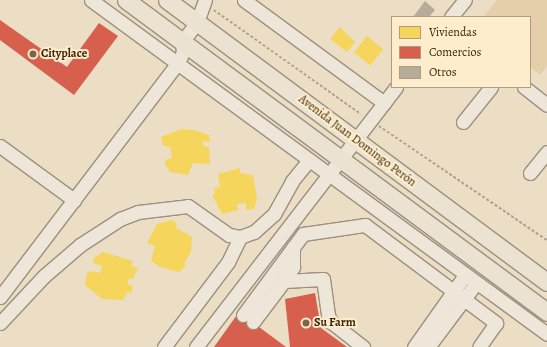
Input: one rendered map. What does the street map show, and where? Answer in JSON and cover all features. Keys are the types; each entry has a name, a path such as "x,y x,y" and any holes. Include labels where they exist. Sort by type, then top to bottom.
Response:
{"main road":[{"name":"Avenida Juan Domingo Perón","path":"126,0 547,312"},
{"name":"Avenida Juan Domingo Perón","path":"167,0 547,282"}],"street":[{"path":"91,0 308,161 547,334"},
{"path":"0,297 177,64 183,52 182,42 196,22 205,0"},
{"path":"244,0 384,103"},
{"path":"452,16 459,2"},
{"path":"196,347 342,160 395,88"},
{"path":"463,122 490,88"},
{"path":"525,88 547,105"},
{"path":"0,146 74,200"},
{"path":"530,173 547,152"},
{"path":"0,323 44,276 80,245 120,219 138,212 188,206 220,230 240,236 254,232 274,214 292,181 308,161"},
{"path":"383,215 395,200"},
{"path":"293,247 293,267 284,281 248,319 293,247 308,232 365,225 496,323 479,347"},
{"path":"164,347 228,262 240,236"},
{"path":"293,267 310,279"},
{"path":"428,347 459,295 465,275"},
{"path":"284,281 323,279 328,315 331,322 363,347"},
{"path":"414,347 459,295 476,283"}],"shaded area":[{"path":"497,0 547,0 547,66 540,75 531,68 531,16 484,16"}],"building: Viviendas":[{"path":"340,27 355,42 347,52 330,39"},
{"path":"367,36 383,49 370,66 354,52"},
{"path":"181,129 194,130 209,135 210,142 203,141 203,146 209,147 210,164 193,163 188,175 170,172 164,163 167,159 172,158 170,147 163,146 161,137"},
{"path":"240,168 240,173 253,175 257,198 254,209 246,210 246,203 237,204 238,210 222,214 212,195 215,194 214,188 220,187 218,174"},
{"path":"172,220 177,223 176,228 192,237 191,251 184,264 186,266 179,272 160,267 151,261 155,246 147,243 157,224"},
{"path":"103,252 133,261 131,266 138,268 133,279 129,278 127,284 133,286 131,293 128,292 123,300 102,299 85,285 87,273 92,271 100,273 102,266 93,263 94,258"}],"building: Comercios":[{"name":"Cityplace","path":"0,20 67,67 99,23 118,36 74,95 0,40"},
{"path":"315,293 321,328 347,347 290,347 285,299"},
{"path":"239,312 286,347 214,347"}],"building: Otros":[{"path":"425,1 435,10 430,16 414,16"}],"place":[{"name":"Cityplace","path":"33,54"},
{"name":"Su Farm","path":"306,323"}]}
